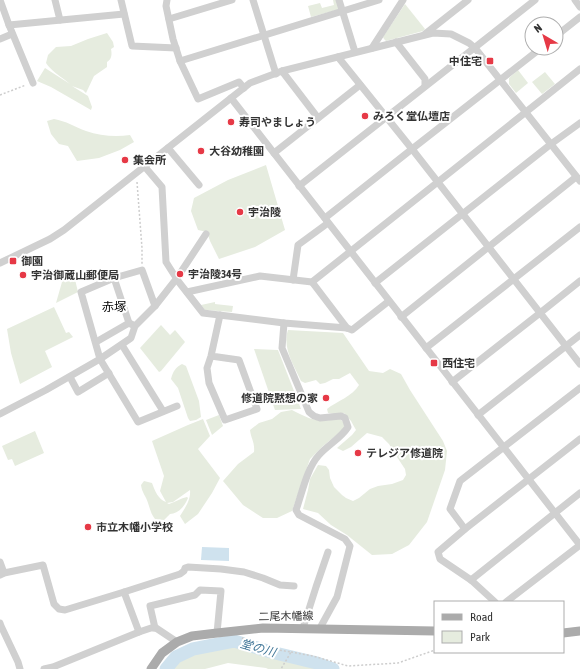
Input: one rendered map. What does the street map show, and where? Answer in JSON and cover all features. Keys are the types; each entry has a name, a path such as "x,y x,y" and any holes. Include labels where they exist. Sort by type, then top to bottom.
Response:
{"main road":[{"name":"二尾木幡線","path":"151,669 162,653 177,642 192,636 263,628 434,631"},
{"path":"564,633 580,631"}],"street":[{"path":"0,0 12,34 33,83"},
{"path":"56,0 60,20"},
{"path":"121,0 132,46 176,48"},
{"path":"167,0 166,6 173,39 180,61 198,99 239,82 244,88"},
{"path":"169,19 232,0"},
{"path":"253,0 264,35 279,73 318,118"},
{"path":"339,0 355,52"},
{"path":"180,61 379,0"},
{"path":"372,48 403,0"},
{"path":"425,35 468,0"},
{"path":"299,186 535,0"},
{"path":"575,0 580,7"},
{"path":"9,25 124,14"},
{"path":"564,30 580,17"},
{"path":"0,263 50,239 64,230 250,83 279,73 396,42 433,33 451,34 469,43 475,48 578,179 488,247 401,317"},
{"path":"0,39 12,34"},
{"path":"396,42 425,79 425,86"},
{"path":"293,280 298,245 412,149 530,56"},
{"path":"338,57 580,364"},
{"path":"187,292 260,276 312,282 580,69"},
{"path":"274,153 360,84"},
{"path":"231,98 580,545 507,601"},
{"path":"375,283 551,144 580,123"},
{"path":"168,148 198,185"},
{"path":"145,166 162,187 166,262 176,278 203,313 284,324 347,328 352,330 389,301"},
{"path":"426,348 580,226"},
{"path":"96,342 132,325 155,306 206,234"},
{"path":"155,306 142,270 114,278 81,292 100,359 138,422 177,406"},
{"path":"0,414 70,377 131,338 132,325 114,278"},
{"path":"452,382 580,281"},
{"path":"312,282 347,328"},
{"path":"211,356 239,360 257,409 225,420 209,383 207,368 220,315"},
{"path":"284,324 282,348 309,412 320,418 340,416 345,418 348,426 345,432 319,455 310,466 296,510 299,515 345,539 350,546 337,597 320,628"},
{"path":"478,415 580,335"},
{"path":"122,345 163,411"},
{"path":"70,377 78,392 109,373"},
{"path":"465,529 450,509 460,481 580,388"},
{"path":"494,601 470,580 440,559 438,552 580,439"},
{"path":"470,580 580,494"},
{"path":"303,628 328,552"},
{"path":"0,562 2,574 43,565 54,604 60,609 64,610 180,574 185,568 188,567 244,572 280,585 294,586"},
{"path":"155,628 150,606 195,595 200,590 221,591 217,633"},
{"path":"124,592 139,632"},
{"path":"0,625 20,669"},
{"path":"44,669 53,667 151,628 155,628 177,642"}],"path":[{"path":"0,95 33,83"},
{"path":"136,173 142,248 142,270"},
{"path":"234,631 242,638 267,648 313,656 348,666 398,663 434,650"},
{"path":"281,669 291,652"}],"green space":[{"path":"333,0 337,0 340,9 311,17 308,6 320,3 322,8 334,5"},
{"path":"405,4 425,29 423,31 386,41 383,37"},
{"path":"107,33 113,42 114,47 111,49 112,53 107,62 107,67 94,76 86,93 83,90 72,86 88,96 92,107 91,110 51,87 37,81 45,68 70,84 48,66 46,63 48,55 56,47 71,46"},
{"path":"518,70 528,83 516,93 509,84 509,78"},
{"path":"545,72 555,84 542,94 532,82"},
{"path":"54,119 97,134 114,136 130,135 134,142 120,150 99,158 77,161 68,146 59,144 51,134 47,121"},
{"path":"266,165 285,230 255,247 219,259 207,232 198,230 191,211 194,198 228,180"},
{"path":"73,271 78,292 56,303 64,275"},
{"path":"215,302 215,304 233,306 232,312 205,310 201,305"},
{"path":"54,307 66,333 69,332 73,337 45,351 52,367 20,384 11,353 7,329"},
{"path":"161,325 170,335 175,330 185,342 159,372 140,348"},
{"path":"288,330 343,333 369,371 383,373 390,369 401,374 443,441 447,451 445,470 427,522 409,545 392,554 372,555 347,535 331,525 318,513 303,509 310,479 318,465 326,466 329,470 330,478 334,487 346,498 353,501 370,489 403,480 406,475 405,469 389,444 382,437 367,433 351,447 343,451 337,448 356,430 344,413 328,413 327,409 353,392 359,385 350,373 339,379 333,379 320,384 316,380 305,383 301,381 292,363 288,350"},
{"path":"254,349 278,350 301,409 275,410"},
{"path":"182,364 186,366 199,401 201,417 196,420 190,421 188,418 178,388 171,379 175,370"},
{"path":"292,410 315,420 326,421 338,418 345,423 344,429 310,459 292,511 277,518 263,518 243,505 223,481 238,464 254,452 250,430 259,423 272,419 281,412"},
{"path":"219,415 223,426 212,435 206,420"},
{"path":"203,419 210,436 198,449 220,478 198,514 185,524 180,516 189,501 190,490 173,502 167,503 169,504 187,497 188,498 185,504 181,509 173,514 170,514 164,520 155,519 152,515 141,485 144,481 152,483 159,497 166,502 160,491 164,476 152,441"},
{"path":"35,431 44,453 15,466 12,459 8,460 2,446"},
{"path":"234,645 316,665 324,669 268,669 228,663 205,669 171,669 179,659 194,652"}],"water":[{"path":"202,547 229,548 229,561 201,560"}],"waterway":[{"name":"堂の川","path":"166,669 176,657 193,649 234,641 317,663 333,669"}],"place":[{"name":"中住宅","path":"490,61"},
{"name":"みろく堂仏壇店","path":"365,116"},
{"name":"寿司やましょう","path":"231,122"},
{"name":"大谷幼稚園","path":"201,151"},
{"name":"集会所","path":"125,160"},
{"name":"宇治陵","path":"240,212"},
{"name":"御園","path":"13,261"},
{"name":"宇治陵34号","path":"180,274"},
{"name":"宇治御蔵山郵便局","path":"23,275"},
{"name":"西住宅","path":"434,363"},
{"name":"修道院黙想の家","path":"326,398"},
{"name":"テレジア修道院","path":"358,453"},
{"name":"市立木幡小学校","path":"88,527"}],"district":[{"name":"赤塚","path":"114,307"}]}
